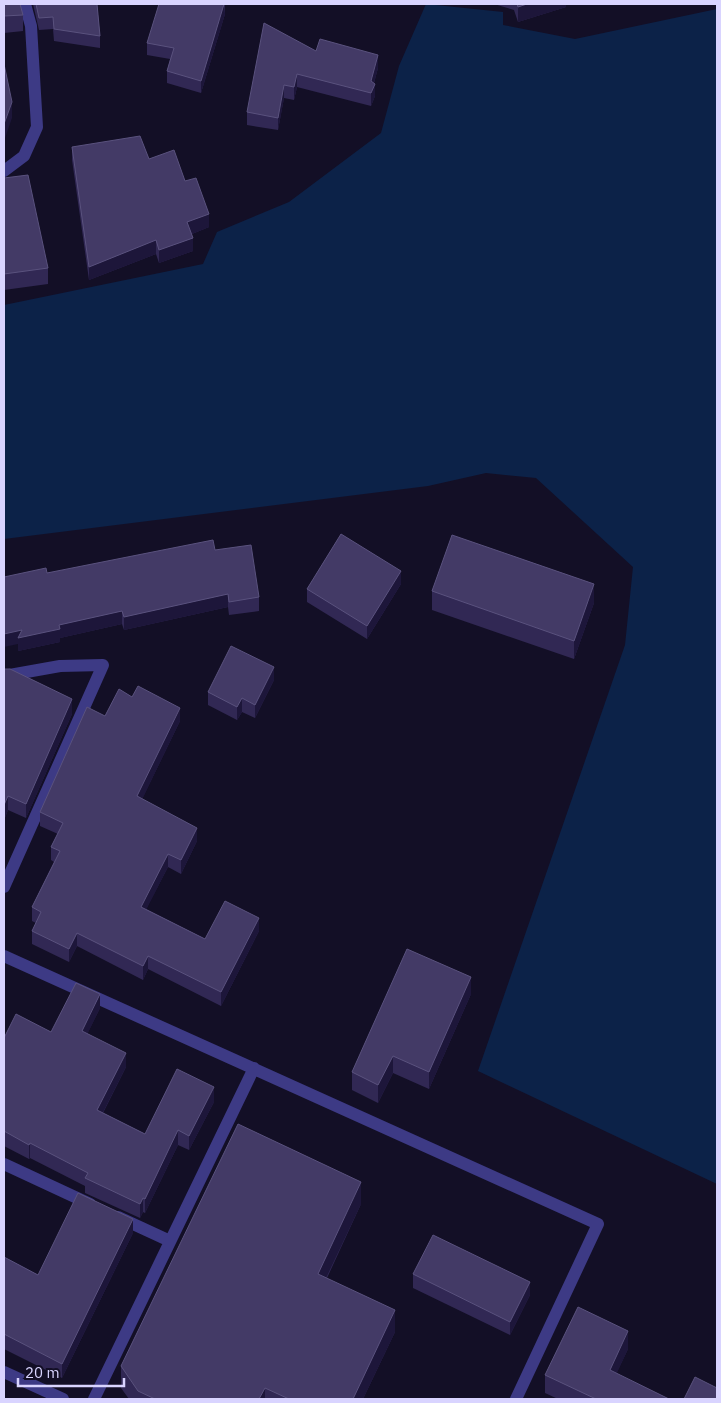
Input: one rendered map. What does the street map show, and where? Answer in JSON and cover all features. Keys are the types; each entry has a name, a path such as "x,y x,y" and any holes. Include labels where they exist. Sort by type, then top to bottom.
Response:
{"street":[{"path":"4,171 24,156 37,127 31,26 25,4"},
{"path":"4,676 60,666 103,665 4,887"},
{"path":"4,956 598,1224 516,1399"},
{"path":"94,1399 254,1068"},
{"path":"4,1164 170,1241"},
{"path":"4,1372 63,1399"}],"water":[{"path":"426,4 503,12 503,25 575,39 717,9 717,1184 478,1071 625,645 633,567 536,478 486,473 428,486 4,539 4,305 203,264 217,232 289,202 381,133 399,66"}],"building":[{"path":"4,4 20,4 23,15 4,16"},
{"path":"36,4 97,4 100,36 54,29 53,17 39,18"},
{"path":"159,4 224,4 201,81 167,71 174,48 147,43"},
{"path":"264,23 316,51 320,39 378,55 371,81 375,84 371,93 297,74 294,87 284,85 278,118 247,112"},
{"path":"4,64 12,102 4,124"},
{"path":"140,136 149,159 174,150 185,181 196,178 209,214 187,222 193,238 159,250 156,240 89,267 72,147"},
{"path":"28,175 48,268 4,274 4,178"},
{"path":"341,534 401,571 367,626 307,589"},
{"path":"452,535 594,584 574,641 432,591"},
{"path":"213,540 215,550 251,545 259,597 229,602 228,594 124,617 122,611 59,625 60,629 18,638 22,630 4,634 4,577 46,568 47,573"},
{"path":"231,646 274,667 255,705 242,698 237,707 208,692"},
{"path":"4,669 10,669 72,699 26,804 8,796 4,805"},
{"path":"138,686 180,708 137,796 197,828 181,860 168,854 141,907 205,939 225,901 259,918 221,992 148,956 143,966 77,933 69,949 32,931 41,912 32,907 60,851 51,847 63,823 40,812 87,707 105,716 119,689 132,697"},
{"path":"407,949 471,977 429,1072 393,1056 378,1085 352,1072"},
{"path":"76,983 100,994 82,1031 126,1053 97,1110 145,1134 177,1069 214,1087 189,1136 178,1130 145,1199 143,1198 140,1204 85,1178 88,1173 4,1131 4,1038 16,1014 51,1032"},
{"path":"238,1124 361,1182 318,1274 395,1310 353,1399 289,1399 265,1388 259,1399 155,1399 138,1391 121,1366"},
{"path":"78,1193 133,1219 62,1364 4,1334 4,1257 38,1275"},
{"path":"433,1235 530,1282 510,1322 413,1274"},
{"path":"578,1307 628,1331 610,1370 669,1399 596,1399 545,1375"},
{"path":"695,1377 717,1388 717,1399 684,1399"}]}
